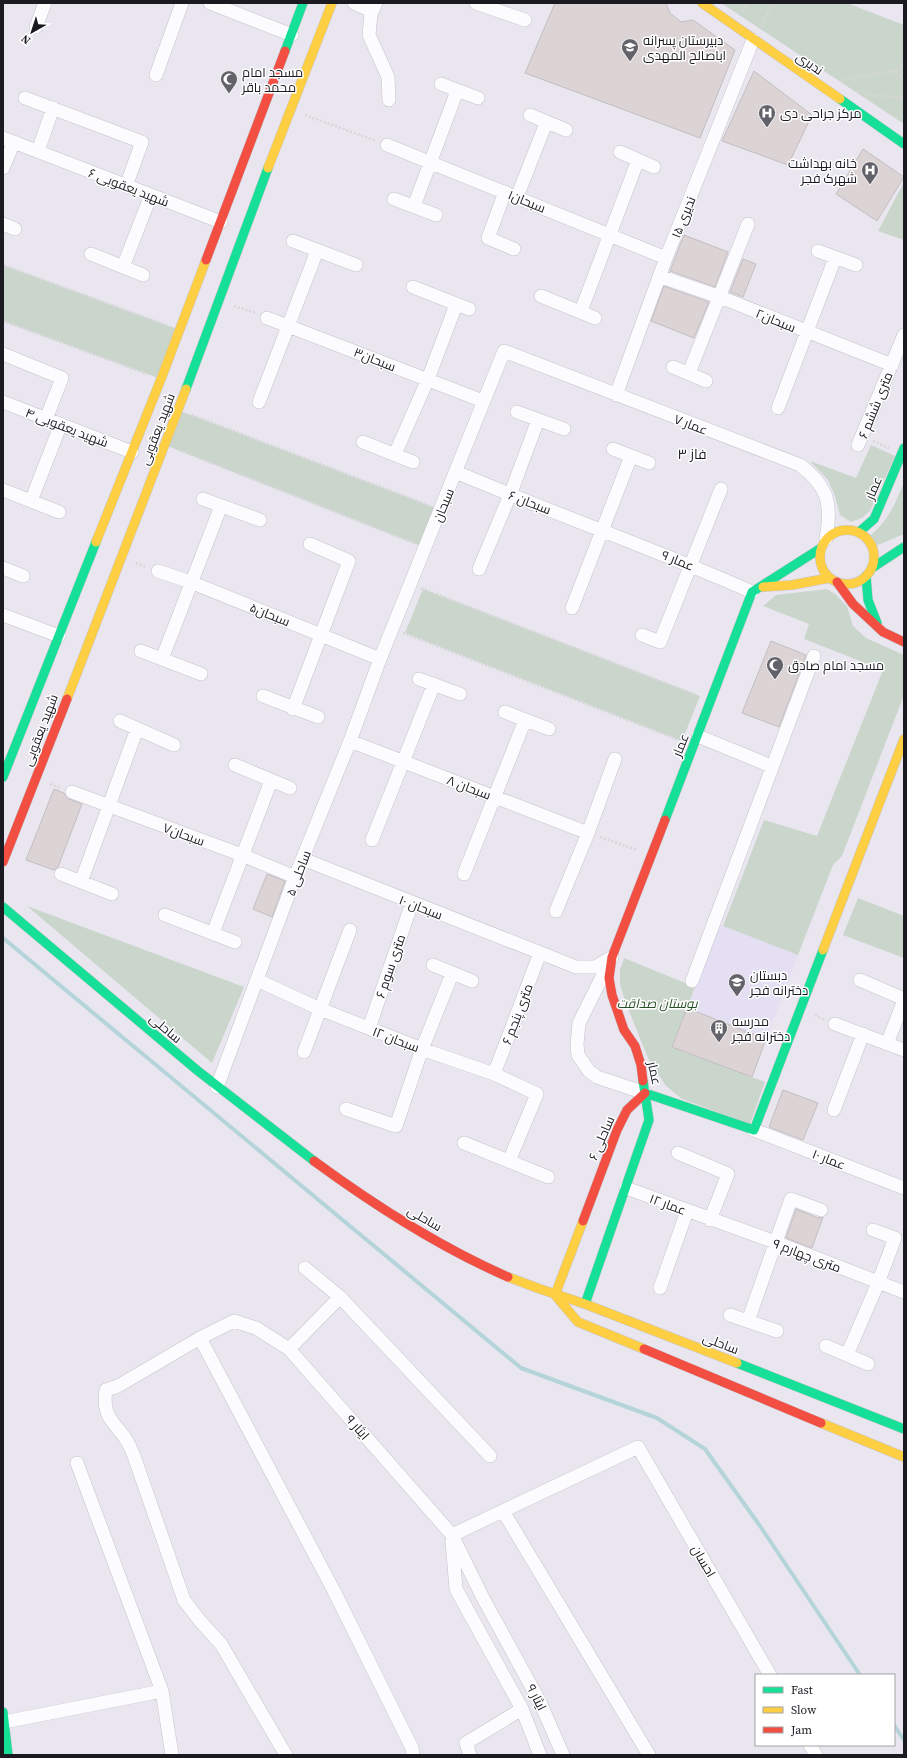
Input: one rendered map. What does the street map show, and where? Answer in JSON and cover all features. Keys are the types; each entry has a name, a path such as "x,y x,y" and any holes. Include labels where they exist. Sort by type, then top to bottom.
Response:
{"street":[{"path":"36,27 45,3"},
{"path":"156,75 182,3"},
{"path":"210,3 292,35"},
{"name":"شهید یعقوبی","path":"3,777 180,330 303,3"},
{"name":"شهید یعقوبی","path":"3,862 165,445 290,109 332,3"},
{"path":"354,3 374,7 369,35 388,77 389,100"},
{"path":"476,3 525,20"},
{"name":"ندیری","path":"706,4 753,40 903,144"},
{"name":"ندیری ۱۵","path":"616,394 659,276 753,40"},
{"path":"441,84 478,98"},
{"path":"414,206 458,91"},
{"path":"25,98 142,142 126,186"},
{"path":"38,151 54,108"},
{"path":"530,116 566,130"},
{"path":"517,198 546,123"},
{"path":"3,168 8,140"},
{"name":"شهید یعقوبی ۶","path":"8,140 221,222"},
{"name":"سبحان۱","path":"388,145 666,258"},
{"path":"620,152 654,167"},
{"path":"581,312 638,160"},
{"path":"505,192 488,238 514,249"},
{"path":"123,266 151,195"},
{"path":"394,199 436,215"},
{"path":"689,373 748,224"},
{"path":"293,241 356,265"},
{"path":"260,402 317,251"},
{"path":"818,251 856,265"},
{"path":"91,254 143,275"},
{"path":"778,408 808,333 835,258"},
{"name":"سبحان۲","path":"659,276 720,297 808,333 892,364"},
{"path":"413,287 469,309"},
{"path":"541,296 595,318"},
{"path":"395,454 428,379 456,304"},
{"name":"سبحان۳","path":"267,318 483,401"},
{"path":"892,364 904,335"},
{"name":"عمار ۷","path":"504,351 800,465 814,476 823,490 830,516 823,544"},
{"name":"سبحان","path":"380,659 426,548 504,351"},
{"path":"3,354 62,378 46,419"},
{"name":"۶ متری ششم","path":"860,441 892,364"},
{"path":"673,367 706,381"},
{"name":"شهید یعقوبی ۴","path":"3,402 132,452"},
{"path":"517,412 564,429"},
{"path":"478,569 510,495 538,420"},
{"path":"31,501 61,424"},
{"path":"363,442 413,462"},
{"path":"613,449 649,463"},
{"name":"عمار","path":"859,532 874,519 903,451"},
{"path":"572,608 631,456"},
{"name":"سبحان ۶","path":"456,472 510,495 603,530"},
{"path":"642,635 660,642 721,489"},
{"path":"3,490 59,512"},
{"path":"203,499 260,520"},
{"path":"162,660 193,583 221,506"},
{"name":"عمار ۹","path":"603,530 757,590"},
{"path":"757,590 823,544 832,534 841,530 859,532 866,537 874,552 872,568"},
{"path":"293,709 349,561 310,544"},
{"path":"823,544 820,562 825,574 833,580 853,604 883,632 904,642"},
{"path":"757,590 833,580 844,584 852,584 860,581 872,568 904,547"},
{"name":"سبحان۵","path":"158,571 193,583 380,659"},
{"path":"5,573 23,576"},
{"path":"866,576 868,600 873,616 883,632"},
{"name":"عمار","path":"754,1130 645,1093 641,1065 635,1046 624,1030 612,995 609,978 612,957 711,700 757,590"},
{"path":"3,615 59,636"},
{"path":"141,651 201,674"},
{"path":"692,981 771,766 814,656"},
{"name":"ساحلی ۵","path":"217,1087 380,659"},
{"path":"418,679 460,694"},
{"path":"372,840 434,684"},
{"path":"263,696 293,709 318,717"},
{"path":"505,712 549,729"},
{"path":"464,874 525,720"},
{"path":"120,721 174,745"},
{"path":"81,882 137,729"},
{"path":"754,1130 904,739"},
{"name":"سبحان ۸","path":"350,741 588,833"},
{"path":"695,741 771,766"},
{"path":"556,911 588,833 615,759"},
{"path":"235,765 290,788"},
{"path":"213,933 271,781"},
{"name":"سبحان۷","path":"72,792 242,855 296,877"},
{"name":"سبحان ۱۰","path":"303,859 576,967 595,967 612,957"},
{"path":"61,874 112,894"},
{"name":"۶ متری سوم","path":"369,1028 412,903"},
{"name":"ساحلی","path":"3,907 217,1087 311,1160 415,1229 496,1272 555,1295 585,1304 904,1429"},
{"path":"164,915 235,942"},
{"path":"304,1052 350,930"},
{"name":"۶ متری پنجم","path":"494,1074 540,953"},
{"path":"585,1304 649,1120 645,1093 597,1077 589,1072 578,1055 577,1044 579,1024 612,957"},
{"path":"433,966 472,981"},
{"path":"346,1109 396,1126 422,1049 452,974"},
{"name":"سبحان ۱۲","path":"257,980 320,1009 422,1049 494,1074 537,1094 509,1161"},
{"path":"860,980 904,999 887,1044"},
{"path":"835,1024 904,1050"},
{"path":"834,1110 863,1034"},
{"name":"ساحلی ۶","path":"555,1295 617,1130 628,1110 645,1093"},
{"name":"عمار ۱۰","path":"754,1130 904,1188"},
{"path":"464,1143 548,1177"},
{"path":"678,1153 728,1174 710,1220"},
{"name":"عمار ۱۲","path":"626,1188 710,1220"},
{"path":"748,1321 791,1199 821,1210"},
{"path":"660,1288 687,1211"},
{"name":"۹ متری چهارم","path":"710,1220 775,1242 904,1292"},
{"path":"847,1354 878,1283 895,1238 874,1230"},
{"path":"305,1268 340,1297 490,1456"},
{"path":"555,1295 578,1322 904,1457"},
{"path":"289,1349 340,1297"},
{"path":"730,1315 777,1331"},
{"name":"ایثار ۹","path":"286,1755 221,1644 200,1621 184,1600 134,1456 126,1439 111,1422 104,1402 106,1390 118,1386 200,1338 234,1321 256,1328 289,1349 452,1535 483,1598 540,1702 563,1755"},
{"path":"200,1338 334,1591 412,1748 414,1755"},
{"path":"826,1346 868,1364"},
{"name":"احسان","path":"503,1511 638,1447 769,1674"},
{"path":"77,1463 162,1691 172,1755"},
{"path":"452,1535 503,1511 649,1755"},
{"name":"ایثار ۹","path":"452,1535 456,1589 522,1709 540,1755"},
{"path":"8,1755 4,1717 162,1691"},
{"path":"468,1749 522,1709"}],"path":[{"path":"741,16 746,3"},
{"path":"761,29 772,3"},
{"path":"893,72 903,65 904,61"},
{"path":"839,80 890,71 904,77"},
{"path":"290,109 388,145"},
{"path":"3,265 180,330"},
{"path":"219,300 267,318"},
{"path":"3,321 161,379"},
{"path":"178,410 441,510"},
{"path":"860,441 903,451"},
{"path":"165,445 426,548"},
{"path":"122,557 158,571"},
{"path":"410,586 422,589 711,700"},
{"path":"405,634 695,741"},
{"path":"35,778 72,792"},
{"path":"588,833 651,855"},
{"path":"800,1009 835,1024"}],"shaded area":[{"name":"دبستان دخترانه فجر","path":"718,926 723,926 798,955 752,1077 672,1047"}],"green space":[{"path":"721,3 847,3 904,25 904,124"},
{"path":"904,182 904,240 878,231"},
{"path":"3,265 180,330 161,379 3,321"},
{"path":"178,410 441,510 426,548 165,445"},
{"path":"871,445 895,456 870,511 862,518 851,522 840,515 835,496 828,480 810,461 856,478"},
{"path":"904,482 904,534 878,545 873,542 870,536 891,511"},
{"path":"423,589 700,696 682,741 405,633"},
{"path":"827,589 835,594 847,606 853,626 866,638 904,655 904,695 842,856 833,865 798,955 723,926 764,820 817,836 883,670 804,639 809,624 763,606 776,595"},
{"path":"858,898 904,916 904,958 843,935"},
{"path":"27,906 244,987 212,1063"},
{"name":"بوستان صداقت","path":"624,958 695,987 672,1047 765,1082 750,1124 682,1099 666,1086 648,1058 625,1001 620,984 620,970"}],"building":[{"name":"دبیرستان پسرانه اباصالح المهدی","path":"555,3 666,3 670,13 681,22 693,20 735,50 700,138 525,73"},
{"name":"مرکز جراحی دی","path":"754,71 812,115 788,165 722,141"},
{"name":"خانه بهداشت شهرک فجر","path":"863,149 904,177 877,221 836,194"},
{"path":"684,235 728,252 715,287 670,271"},
{"path":"743,259 756,264 743,297 730,292"},
{"path":"664,286 709,302 694,338 651,321"},
{"path":"771,641 806,655 779,727 742,713"},
{"path":"54,789 64,793 69,799 82,804 58,867 54,870 26,860"},
{"path":"267,874 285,881 272,917 253,909"},
{"name":"مدرسه دخترانه فجر","path":"687,1008 766,1039 752,1077 672,1047"},
{"path":"783,1090 818,1103 803,1140 769,1127"},
{"path":"796,1209 818,1218 823,1217 812,1248 786,1238"}],"waterway":[{"path":"3,938 521,1368 657,1418 705,1449 760,1526 859,1674"},
{"path":"895,1726 904,1740"}],"traffic: fast":[{"path":"285,51 303,3"},
{"path":"840,99 904,144"},
{"path":"186,389 268,168"},
{"path":"859,532 874,519 904,448"},
{"path":"3,777 96,542"},
{"path":"872,568 904,547"},
{"path":"665,820 752,592 821,548"},
{"path":"866,576 868,600 877,623"},
{"path":"3,907 198,1071 314,1161"},
{"path":"645,1093 754,1130 823,950"},
{"path":"585,1304 649,1120 643,1081"},
{"path":"737,1363 904,1429"},
{"path":"3,1712 8,1755"}],"traffic: slow":[{"path":"268,168 332,3"},
{"path":"702,3 840,99"},
{"path":"96,542 161,379 206,260"},
{"path":"67,699 186,389"},
{"path":"842,530 852,530 862,534 870,542 874,552 874,557 874,562 870,572 862,580 852,584 842,584 832,580 824,572 820,562 820,552 824,542 832,534 842,530"},
{"path":"763,587 792,585 829,578"},
{"path":"823,950 904,739"},
{"path":"583,1221 555,1295 578,1322 644,1349"},
{"path":"508,1277 585,1304 737,1363"},
{"path":"821,1423 904,1457"}],"traffic: jam":[{"path":"206,260 285,51"},
{"path":"837,582 853,604 883,632 904,642"},
{"path":"3,862 67,699"},
{"path":"643,1081 641,1065 635,1046 624,1030 612,995 609,978 612,957 665,820"},
{"path":"583,1221 617,1130 627,1110 645,1093"},
{"path":"314,1161 384,1209 432,1239 508,1277"},
{"path":"644,1349 821,1423"}],"place":[{"name":"دبیرستان پسرانه اباصالح المهدی","path":"630,62"},
{"name":"مسجد امام محمد باقر","path":"229,94"},
{"name":"مرکز جراحی دی","path":"767,128"},
{"name":"خانه بهداشت شهرک فجر","path":"870,185"},
{"name":"مسجد امام صادق","path":"775,680"},
{"name":"دبستان دخترانه فجر","path":"737,997"},
{"name":"مدرسه دخترانه فجر","path":"719,1043"}],"district":[{"name":"فاز ۳","path":"692,454"}]}
